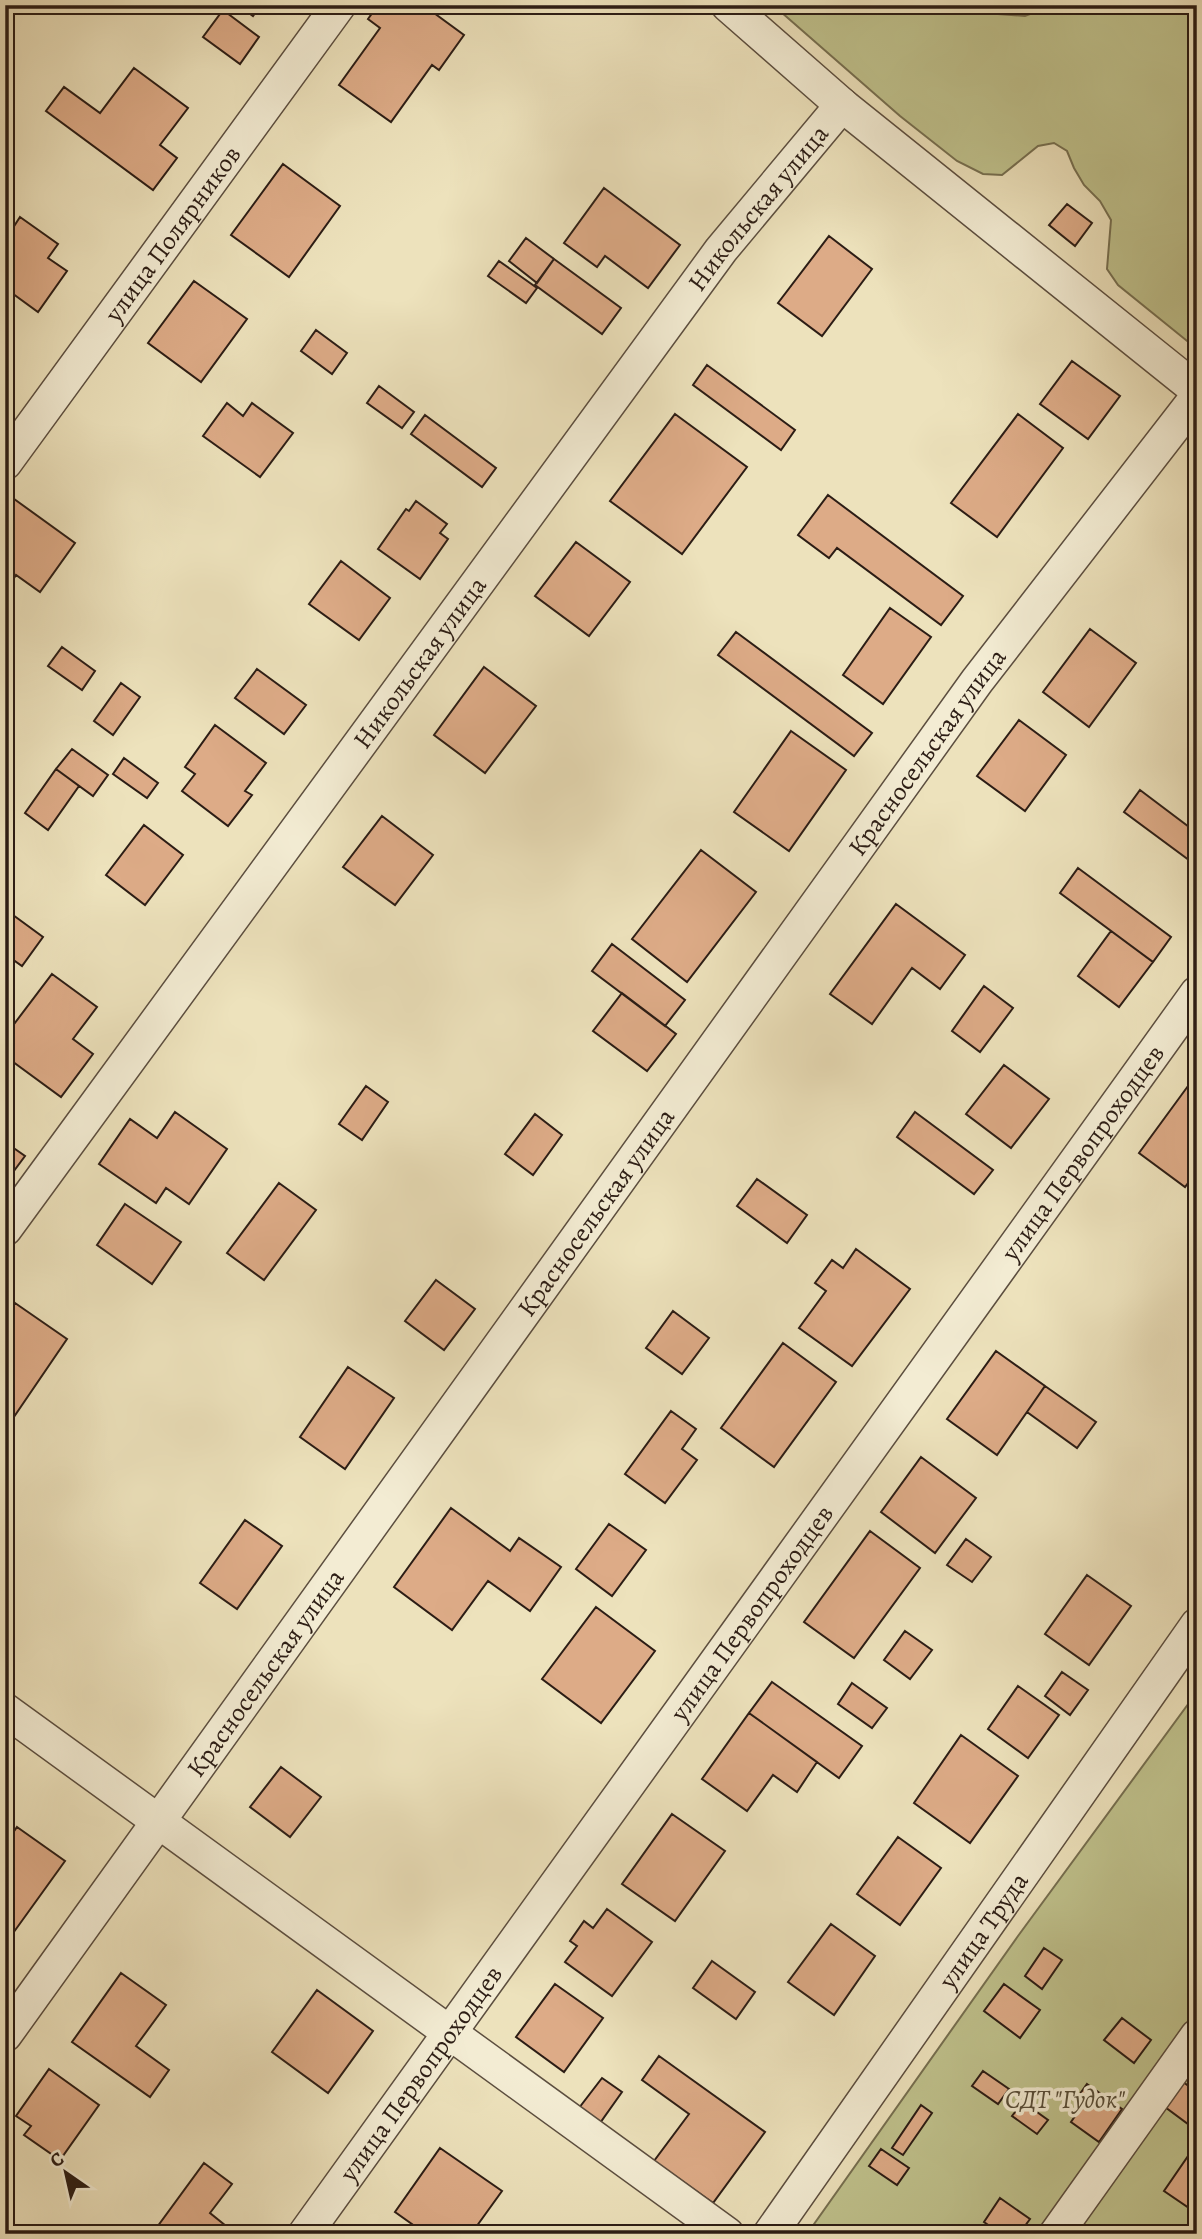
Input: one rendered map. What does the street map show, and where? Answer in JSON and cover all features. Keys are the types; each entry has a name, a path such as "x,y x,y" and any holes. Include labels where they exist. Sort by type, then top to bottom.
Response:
{"street":[{"name":"улица Полярников","path":"5,463 339,5"},
{"path":"729,5 842,105 1197,390"},
{"name":"Никольская улица","path":"5,1229 721,250 842,105"},
{"name":"Красносельская улица","path":"5,2035 977,681 1197,397"},
{"name":"улица Первопроходцев","path":"305,2234 1197,993"},
{"name":"улица Труда","path":"770,2234 1197,1625"},
{"path":"5,1710 727,2234"},
{"path":"1056,2234 1197,2036"}],"green space":[{"path":"773,5 971,5 984,13 1025,16 1053,5 1197,5 1197,349 1118,285 1107,269 1111,220 1100,201 1084,185 1067,151 1054,143 1038,146 1002,175 983,174 957,161 900,116"},
{"name":"СДТ \"Гудок\"","path":"1197,1692 1197,2234 807,2234 1018,1936"}],"building":[{"path":"238,5 261,5 253,16"},
{"path":"378,5 423,5 464,35 439,70 432,65 391,122 339,85 380,28 368,19"},
{"path":"223,10 259,37 240,64 203,37"},
{"path":"134,68 188,108 160,145 177,158 153,190 46,111 64,87 100,113"},
{"path":"283,164 340,206 289,277 231,235"},
{"path":"604,188 680,245 648,288 605,256 597,267 564,243"},
{"path":"1067,204 1092,223 1075,246 1049,225"},
{"path":"20,217 58,244 48,258 67,271 38,312 5,288 5,228 11,231"},
{"path":"829,236 872,269 822,336 778,303"},
{"path":"526,238 554,259 537,283 509,261"},
{"path":"554,259 621,308 602,334 535,285"},
{"path":"499,261 537,288 526,303 488,276"},
{"path":"194,281 247,319 201,382 148,343"},
{"path":"316,330 347,353 332,374 301,351"},
{"path":"1072,361 1120,396 1088,439 1040,404"},
{"path":"707,365 795,430 781,450 693,385"},
{"path":"379,386 414,412 402,428 367,403"},
{"path":"227,403 243,416 252,403 293,433 260,477 203,436"},
{"path":"675,414 747,467 682,554 610,501"},
{"path":"1018,414 1063,448 997,537 951,503"},
{"path":"425,415 496,468 482,487 411,434"},
{"path":"828,495 963,596 941,625 837,548 829,558 798,535"},
{"path":"10,496 75,543 40,592 16,575 7,589 5,587 5,502"},
{"path":"416,501 447,524 440,533 448,539 420,579 378,549 406,509 409,511"},
{"path":"576,542 630,582 589,636 535,596"},
{"path":"341,561 390,598 359,640 309,604"},
{"path":"890,608 931,637 883,704 843,675"},
{"path":"1090,629 1136,663 1089,727 1043,692"},
{"path":"736,632 872,733 854,756 718,655"},
{"path":"62,647 95,671 82,690 48,666"},
{"path":"484,667 536,706 485,773 434,735"},
{"path":"257,669 306,705 284,734 235,698"},
{"path":"121,683 140,697 113,735 94,721"},
{"path":"1019,720 1066,755 1025,811 977,776"},
{"path":"215,725 266,763 245,791 252,795 228,826 182,791 195,774 185,767"},
{"path":"791,731 846,770 789,851 734,812"},
{"path":"72,749 108,775 93,796 56,769"},
{"path":"124,758 158,783 147,798 113,774"},
{"path":"56,769 79,786 48,830 25,813"},
{"path":"1140,790 1197,833 1197,866 1124,812"},
{"path":"382,816 433,855 395,905 343,867"},
{"path":"144,825 183,855 145,905 106,875"},
{"path":"701,850 756,892 687,982 632,939"},
{"path":"1078,868 1171,937 1153,962 1060,893"},
{"path":"896,904 965,955 940,989 912,968 872,1024 830,994"},
{"path":"13,915 43,937 22,966 5,954 5,927"},
{"path":"1111,931 1153,962 1119,1007 1078,976"},
{"path":"612,944 685,1000 665,1026 592,971"},
{"path":"52,974 97,1007 73,1039 93,1054 61,1097 5,1056 5,1036"},
{"path":"984,986 1013,1008 980,1052 952,1031"},
{"path":"622,993 676,1034 647,1071 593,1031"},
{"path":"1004,1065 1049,1099 1011,1148 966,1114"},
{"path":"366,1086 388,1102 362,1140 339,1124"},
{"path":"1188,1086 1197,1092 1197,1171 1185,1187 1139,1153"},
{"path":"175,1112 227,1149 189,1204 166,1188 156,1203 99,1164 130,1119 157,1138"},
{"path":"915,1112 993,1170 974,1194 897,1137"},
{"path":"535,1114 562,1135 533,1175 505,1154"},
{"path":"5,1142 25,1156 5,1183"},
{"path":"757,1179 807,1215 787,1243 737,1206"},
{"path":"279,1183 316,1210 264,1280 227,1253"},
{"path":"125,1204 181,1242 152,1284 97,1245"},
{"path":"856,1249 910,1289 852,1366 799,1328 826,1291 815,1283 832,1260 843,1268"},
{"path":"436,1280 475,1309 444,1350 405,1321"},
{"path":"15,1303 67,1339 5,1430 5,1317"},
{"path":"673,1311 709,1338 682,1374 646,1348"},
{"path":"783,1343 836,1382 774,1467 721,1428"},
{"path":"996,1351 1045,1386 997,1455 947,1419"},
{"path":"348,1367 394,1398 345,1469 300,1437"},
{"path":"1045,1386 1096,1422 1077,1448 1027,1412"},
{"path":"671,1411 696,1429 682,1449 697,1460 665,1503 625,1474"},
{"path":"921,1457 976,1498 935,1553 881,1512"},
{"path":"451,1508 510,1551 519,1538 561,1567 530,1611 488,1581 452,1630 394,1587"},
{"path":"245,1520 282,1546 237,1609 200,1583"},
{"path":"609,1524 646,1550 612,1596 576,1569"},
{"path":"870,1531 920,1568 854,1658 804,1622"},
{"path":"966,1539 991,1557 972,1582 947,1565"},
{"path":"1087,1575 1131,1606 1089,1665 1045,1634"},
{"path":"596,1607 655,1651 601,1723 542,1679"},
{"path":"905,1631 932,1650 910,1679 884,1660"},
{"path":"1062,1672 1088,1690 1070,1715 1045,1696"},
{"path":"772,1682 862,1746 839,1778 749,1713"},
{"path":"852,1683 887,1708 872,1728 838,1704"},
{"path":"1018,1686 1059,1715 1028,1758 988,1729"},
{"path":"749,1713 817,1762 797,1792 773,1775 747,1811 702,1779"},
{"path":"961,1735 1018,1776 970,1843 914,1803"},
{"path":"281,1767 321,1797 290,1837 250,1807"},
{"path":"672,1814 725,1851 675,1921 622,1884"},
{"path":"17,1827 65,1861 11,1936 5,1932 5,1844"},
{"path":"898,1837 941,1868 900,1925 857,1894"},
{"path":"607,1909 652,1942 612,1996 565,1962 577,1946 570,1941 584,1921 593,1928"},
{"path":"831,1924 875,1956 834,2015 788,1982"},
{"path":"1044,1948 1062,1960 1042,1989 1025,1976"},
{"path":"712,1961 755,1992 736,2019 693,1988"},
{"path":"121,1973 166,2005 136,2046 169,2070 150,2097 72,2042"},
{"path":"555,1984 603,2018 564,2072 516,2037"},
{"path":"1004,1984 1040,2010 1020,2038 984,2011"},
{"path":"317,1990 373,2031 328,2093 272,2052"},
{"path":"1122,2018 1151,2040 1134,2063 1104,2040"},
{"path":"659,2056 765,2132 713,2203 654,2161 689,2114 642,2080"},
{"path":"49,2069 99,2105 60,2160 24,2135 31,2126 16,2116"},
{"path":"983,2071 1009,2089 998,2104 972,2086"},
{"path":"602,2078 622,2092 600,2123 579,2108"},
{"path":"1183,2082 1197,2092 1197,2120 1192,2127 1165,2107"},
{"path":"1087,2084 1122,2109 1099,2142 1071,2122 1084,2103 1077,2098"},
{"path":"1023,2102 1048,2120 1037,2134 1012,2116"},
{"path":"921,2105 932,2113 903,2155 892,2148"},
{"path":"1197,2143 1197,2203 1192,2210 1164,2191"},
{"path":"440,2148 502,2191 471,2234 426,2234 395,2212"},
{"path":"881,2149 909,2168 897,2185 869,2166"},
{"path":"204,2163 232,2184 210,2213 236,2234 152,2234"},
{"path":"1000,2198 1030,2219 1019,2234 1001,2234 984,2222"}]}
